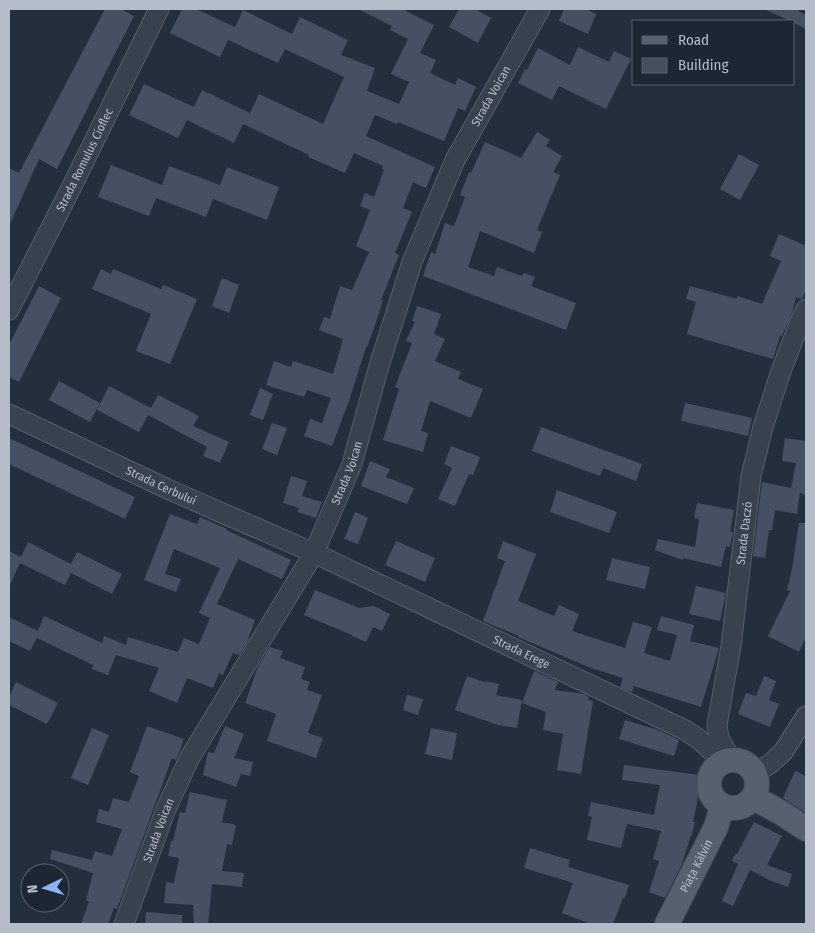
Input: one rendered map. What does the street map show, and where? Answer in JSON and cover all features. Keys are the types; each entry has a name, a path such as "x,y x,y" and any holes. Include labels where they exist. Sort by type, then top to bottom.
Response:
{"main road":[{"path":"737,760 744,762 755,773 758,785 757,792 754,798 743,807 729,809 716,802 711,796 709,780 716,766 727,761 737,760"},
{"path":"754,798 806,829"},
{"name":"Piața Kálvin","path":"667,924 716,827 722,806"}],"street":[{"name":"Strada Romulus Cioflec","path":"9,310 159,9"},
{"name":"Strada Voican","path":"124,924 166,809 189,759 314,553 352,464 379,366 412,262 455,160 540,9"},
{"name":"Strada Daczó","path":"727,761 719,738 717,725 731,646 751,476 763,427 780,374 806,309"},
{"name":"Strada Cerbului","path":"9,414 172,491 314,553"},
{"name":"Strada Erege","path":"314,553 685,730 727,761"},
{"path":"755,773 770,764 783,752 806,716"}],"building":[{"path":"105,9 121,9 134,16 57,169 39,159 9,226 9,168 19,173"},
{"path":"182,9 196,9 235,27 243,10 292,34 300,17 348,40 341,55 375,68 367,91 399,104 409,82 391,74 408,39 390,30 392,26 358,9 402,9 434,25 420,53 436,60 430,73 455,85 458,78 476,87 465,111 458,108 444,141 398,122 397,124 375,115 366,136 435,167 426,188 413,182 403,208 412,212 395,253 399,255 381,300 383,300 375,325 332,446 304,436 310,419 322,423 331,398 307,390 304,397 266,385 274,361 291,367 293,361 333,374 343,339 319,330 324,317 330,319 340,286 352,290 369,252 356,246 370,210 360,206 365,193 374,197 384,170 382,169 383,166 354,153 345,173 308,157 309,155 243,124 234,143 187,120 178,138 129,115 144,84 194,107 202,90 250,113 259,94 323,124 344,77 285,49 278,63 228,40 220,57 170,33"},
{"path":"459,9 475,9 491,18 478,43 449,27"},
{"path":"564,9 585,9 596,14 588,34 559,21"},
{"path":"764,9 795,9 806,15 806,29 795,24 795,20 788,20"},
{"path":"578,47 609,62 614,51 631,59 606,109 559,86 552,100 518,83 538,48 570,65"},
{"path":"537,132 550,140 546,146 562,156 553,172 560,175 537,230 542,232 534,253 480,231 468,267 494,276 497,267 522,276 524,273 535,277 531,286 576,303 566,330 423,276 431,252 435,254 445,223 454,226 465,197 460,195 469,172 471,173 485,142 521,158"},
{"path":"739,154 759,165 740,200 720,189"},
{"path":"111,165 162,185 169,166 220,185 227,167 279,187 267,220 213,199 206,217 156,198 149,216 98,197"},
{"path":"779,234 806,246 806,289 802,299 796,297 792,313 782,336 780,336 773,359 687,334 696,302 686,299 690,286 737,299 737,296 762,304 781,261 770,256"},
{"path":"101,269 111,274 113,269 161,289 163,285 197,299 170,364 136,351 151,314 92,289"},
{"path":"222,278 239,285 229,313 212,306"},
{"path":"39,286 61,298 19,382 9,377 9,345"},
{"path":"417,306 441,314 434,334 445,339 435,361 461,372 458,379 483,389 471,418 430,401 421,431 428,433 423,452 383,440 399,389 395,387 412,343 406,341 415,322 412,321"},
{"path":"59,381 100,403 90,422 49,400"},
{"path":"109,386 151,408 158,395 199,416 193,426 229,442 220,463 203,456 207,447 148,415 139,432 97,410"},
{"path":"260,388 273,394 263,420 250,415"},
{"path":"685,403 752,418 748,436 681,421"},
{"path":"272,423 287,428 277,455 262,449"},
{"path":"541,427 642,464 636,481 603,468 600,476 532,451"},
{"path":"9,438 135,497 125,519 9,464"},
{"path":"785,438 806,441 806,495 800,493 797,514 775,510 772,530 769,530 765,558 753,556 762,482 791,488 796,463 782,461"},
{"path":"451,446 480,457 473,475 469,474 455,506 438,499 452,468 444,464"},
{"path":"370,461 390,469 386,477 414,488 407,504 361,486"},
{"path":"291,476 307,481 302,496 322,502 316,518 297,512 299,508 283,503"},
{"path":"557,490 617,512 609,533 550,512"},
{"path":"697,503 734,510 730,532 733,532 730,547 726,546 721,567 683,558 683,560 655,550 658,539 695,547 699,519 694,518"},
{"path":"355,512 368,518 358,544 344,539"},
{"path":"170,514 197,524 200,517 291,560 282,579 238,559 217,604 255,620 249,639 239,655 233,653 223,675 219,673 213,688 187,678 177,703 149,691 159,668 116,655 108,675 92,669 93,665 37,638 30,651 9,641 9,617 38,631 44,616 102,643 104,636 126,645 128,637 178,652 184,638 199,644 210,618 199,613 220,568 174,549 165,574 181,579 176,592 144,580"},
{"path":"799,523 806,523 806,637 799,652 768,636 790,591 787,590"},
{"path":"396,541 435,558 425,582 385,565"},
{"path":"503,541 536,554 518,601 554,616 559,605 579,614 572,631 625,648 633,622 652,627 644,653 670,661 677,635 657,630 661,616 694,625 690,641 719,648 701,707 634,686 632,692 626,690 620,687 623,678 591,668 483,621 505,561 497,558"},
{"path":"28,542 71,564 77,552 122,574 112,594 71,573 65,585 20,563 9,587 9,551 21,557"},
{"path":"612,558 650,567 645,589 606,580"},
{"path":"696,586 726,593 720,621 689,614"},
{"path":"315,590 359,608 374,606 390,614 382,631 373,627 366,642 304,615"},
{"path":"270,647 283,651 280,658 305,667 301,679 310,682 307,690 322,695 308,733 323,738 316,758 267,741 276,714 245,703 258,667"},
{"path":"534,671 558,682 555,690 584,694 589,697 588,700 593,701 581,774 557,770 563,734 543,730 546,712 522,703"},
{"path":"467,676 484,682 499,684 496,695 522,700 517,728 498,725 455,710"},
{"path":"764,676 776,681 769,700 779,704 770,727 738,714 746,693 756,696"},
{"path":"16,682 58,703 47,724 9,705 9,697"},
{"path":"407,695 423,699 418,715 403,710"},
{"path":"625,720 658,730 679,740 674,756 619,739"},
{"path":"147,726 184,739 176,760 172,758 117,909 114,908 108,924 81,924 89,902 86,900 93,873 70,866 70,863 62,863 50,859 52,850 92,860 95,851 112,856 122,829 96,822 99,809 109,812 113,798 129,802 139,776 130,772"},
{"path":"225,726 244,734 234,758 253,762 250,776 241,774 236,787 203,775 208,752 214,753"},
{"path":"92,728 109,735 88,785 71,778"},
{"path":"431,728 457,733 452,760 425,754"},
{"path":"624,765 700,775 692,835 682,864 665,898 649,892 659,861 653,859 661,831 627,824 621,848 587,840 592,817 588,816 591,802 654,815 660,785 622,780"},
{"path":"795,771 806,776 806,813 783,798"},
{"path":"190,792 227,800 222,822 236,825 232,845 227,844 222,871 244,873 242,887 212,884 208,924 194,924 193,905 164,903 166,882 174,883 179,858 168,856 171,841 173,841 180,812 185,813"},
{"path":"754,822 782,836 767,865 792,874 788,887 750,870 733,906 722,901 738,864 732,861"},
{"path":"530,848 570,860 568,867 629,885 613,924 591,924 562,913 573,883 524,868"},
{"path":"146,912 182,915 182,924 145,924"}]}
